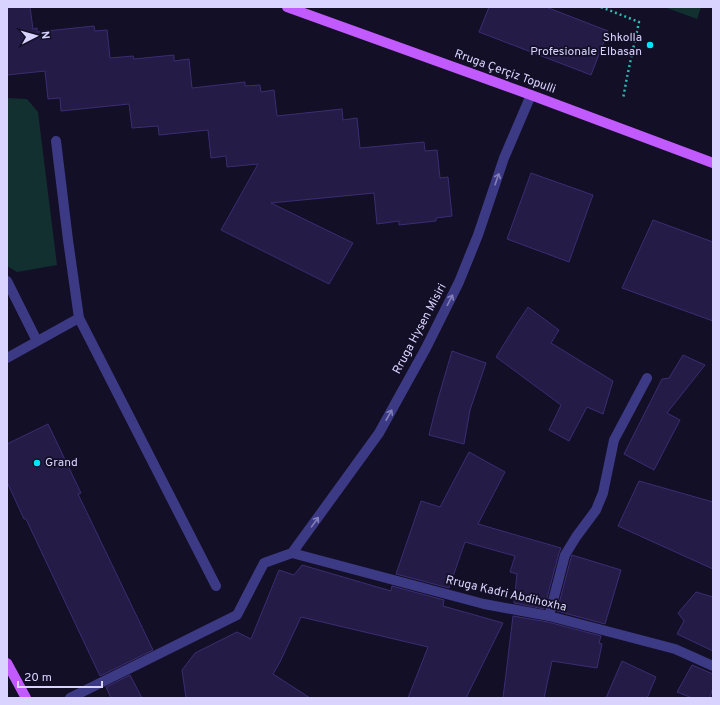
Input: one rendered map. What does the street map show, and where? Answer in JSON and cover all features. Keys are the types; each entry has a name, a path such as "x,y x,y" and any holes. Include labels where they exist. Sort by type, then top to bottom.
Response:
{"main road":[{"name":"Rruga Çerçiz Topulli","path":"287,7 531,94 713,164"},
{"path":"7,663 26,698"}],"street":[{"name":"Rruga Hysen Misiri","path":"292,553 379,433 426,348 459,282 478,235 504,158 531,94"},
{"path":"56,141 79,318 216,586"},
{"path":"7,281 37,341"},
{"path":"7,358 79,318"},
{"path":"549,616 565,555 596,510 603,493 614,440 647,378"},
{"name":"Rruga Kadri Abdihoxha","path":"292,553 484,604 549,616 675,649 713,666"},
{"path":"70,698 237,615 264,563 292,553"}],"path":[{"path":"601,7 639,22 623,99"}],"green space":[{"path":"664,7 701,7 697,19"},
{"path":"7,98 27,99 38,112 57,265 17,272 7,266"}],"building":[{"path":"7,7 30,7 33,29 37,28 37,32 94,26 95,31 107,30 110,58 133,56 134,59 174,55 174,61 189,59 192,88 245,82 245,86 260,85 261,92 274,90 277,116 342,109 343,120 357,118 360,148 424,142 425,151 437,150 440,178 448,177 452,216 436,218 436,221 399,225 399,221 377,224 374,193 271,203 353,243 329,284 221,230 258,164 227,167 226,156 211,158 208,130 159,135 158,126 132,128 129,104 61,111 60,98 48,99 45,71 7,75"},
{"path":"489,7 546,7 608,31 591,75 479,32"},
{"path":"531,173 593,195 569,262 507,239"},
{"path":"653,220 713,242 713,321 622,288"},
{"path":"528,307 559,330 551,343 613,381 603,414 587,407 569,441 549,430 561,405 496,357"},
{"path":"452,351 486,363 470,410 464,444 429,435"},
{"path":"683,355 705,365 667,413 680,420 654,470 624,454 662,379 669,378"},
{"path":"48,424 81,493 78,494 153,650 100,676 7,482 7,444"},
{"path":"469,452 505,472 478,524 561,548 544,609 514,603 517,574 510,572 515,556 465,542 449,588 396,574 421,501 440,507"},
{"path":"639,481 713,502 713,569 618,526"},
{"path":"572,555 621,570 605,624 557,611"},
{"path":"302,565 391,591 392,586 444,600 443,606 503,623 466,698 408,698 428,647 301,617 273,674 310,698 186,698 182,670 195,653 237,632 251,639 279,570 294,575"},
{"path":"696,592 713,597 713,651 677,634 684,621 678,613"},
{"path":"513,616 548,622 601,636 599,643 602,644 597,668 552,661 544,698 503,698"},
{"path":"622,661 656,677 647,698 606,698"},
{"path":"692,665 713,674 713,687 710,698 692,698 677,692"},
{"path":"130,675 142,698 111,698 106,687"}],"place":[{"name":"Shkolla Profesionale Elbasan","path":"650,45"},
{"name":"Grand","path":"37,463"}]}
